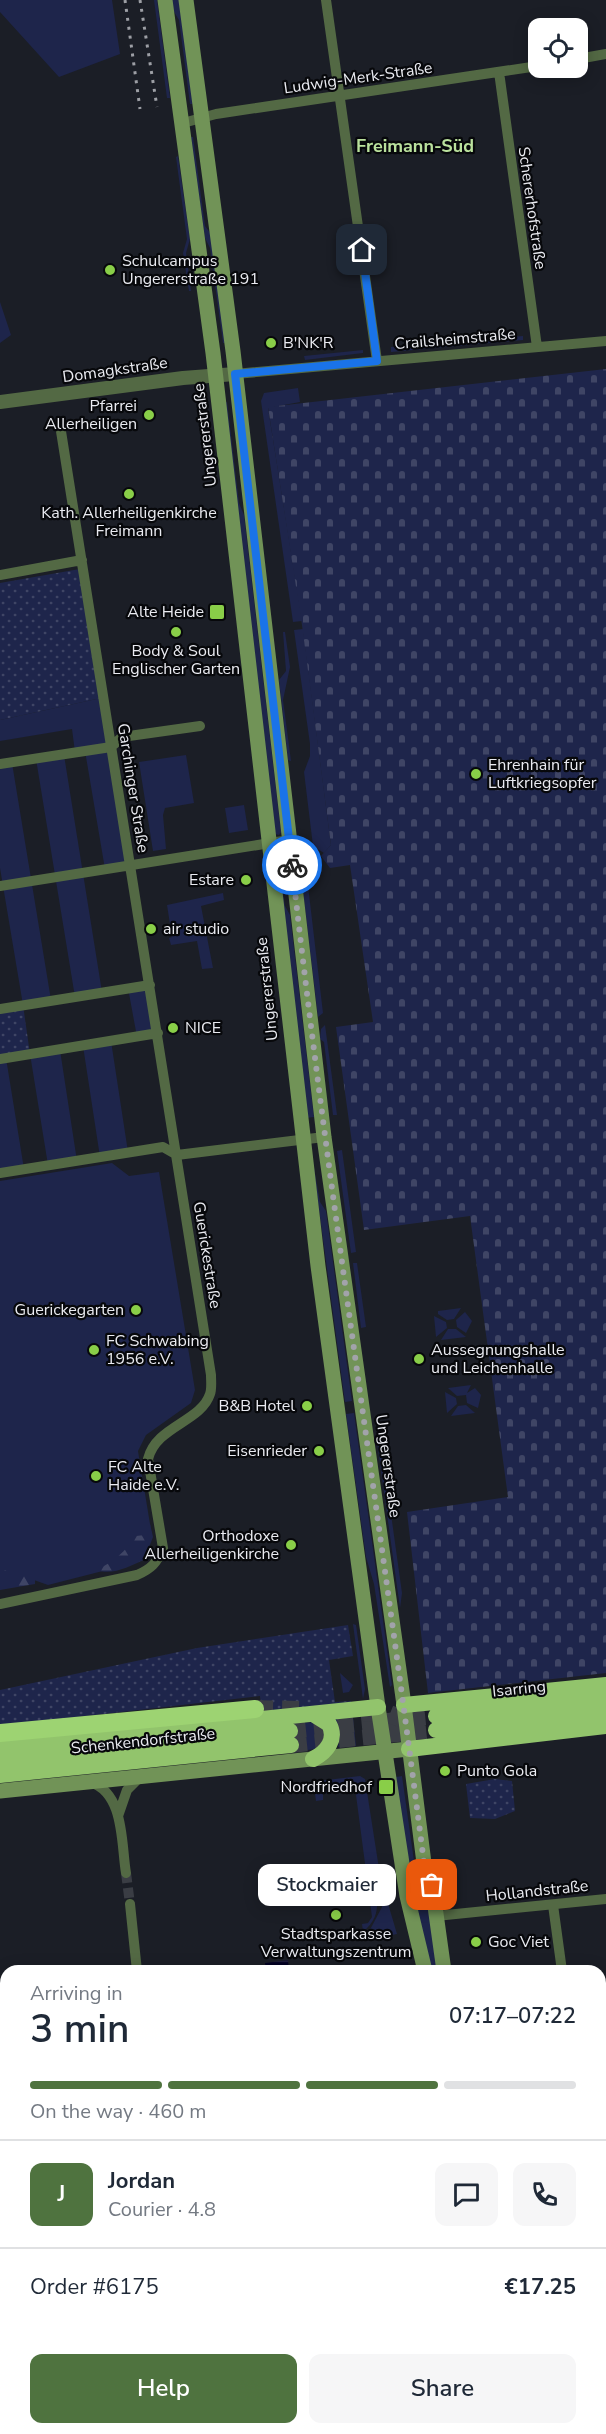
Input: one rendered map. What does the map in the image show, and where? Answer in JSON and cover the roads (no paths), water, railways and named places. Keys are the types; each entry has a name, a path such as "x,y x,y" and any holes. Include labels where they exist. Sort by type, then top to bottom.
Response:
{"highway":[{"path":"404,1704 606,1685"},
{"name":"Isarring","path":"606,1699 436,1723 606,1713"},
{"path":"0,1746 378,1707"},
{"path":"0,1733 255,1709"},
{"path":"313,1714 329,1724 333,1736 327,1747 313,1759"},
{"path":"409,1749 606,1726"},
{"name":"Schenkendorfstraße","path":"0,1760 290,1738 0,1774"}],"main road":[{"name":"Ungererstraße","path":"165,0 216,376 302,1140 378,1707 407,1896 424,1965"},
{"name":"Ungererstraße","path":"186,0 235,374 324,1137 404,1704 424,1863 432,1885 443,1965"},
{"path":"378,1707 404,1704"},
{"path":"0,1791 409,1749"}],"street":[{"path":"326,0 377,361"},
{"path":"588,57 606,54"},
{"name":"Ludwig-Merk-Straße","path":"183,123 200,117 528,68"},
{"name":"Schererhofstraße","path":"499,72 537,347"},
{"name":"Crailsheimstraße","path":"235,374 606,341"},
{"name":"Domagkstraße","path":"0,402 235,374"},
{"name":"Garchinger Straße","path":"60,425 177,1155"},
{"path":"0,575 82,560"},
{"path":"0,764 111,747 122,737 200,726"},
{"path":"0,886 289,840"},
{"path":"0,1009 150,985"},
{"path":"0,1059 158,1033"},
{"path":"0,1173 163,1147 177,1155 324,1137"},
{"name":"Guerickestraße","path":"0,1604 136,1575 148,1570 158,1561 163,1548 148,1459 151,1449 158,1440 202,1406 210,1394 211,1375 177,1155"},
{"path":"118,1816 127,1790 140,1777"},
{"path":"90,1782 106,1792 118,1816 126,1873"},
{"name":"Hollandstraße","path":"436,1916 606,1899"},
{"path":"130,1904 136,1965"},
{"path":"553,1905 561,1965"}],"tunnel":[{"path":"255,1709 299,1710"},
{"path":"363,1712 387,1713 402,1719"},
{"path":"290,1731 436,1716"},
{"path":"291,1745 436,1730"},
{"path":"126,1873 130,1904"}],"railway":[{"path":"125,0 140,109"},
{"path":"140,0 157,107"}],"place":[{"name":"Schulcampus Ungererstraße 191","path":"110,270"},
{"name":"B'NK'R","path":"271,343"},
{"name":"Pfarrei Allerheiligen","path":"149,415"},
{"name":"Kath. Allerheiligenkirche Freimann","path":"129,494"},
{"name":"Alte Heide","path":"217,612"},
{"name":"Body & Soul Englischer Garten","path":"176,632"},
{"name":"Ehrenhain für Luftkriegsopfer","path":"476,774"},
{"name":"Estare","path":"246,880"},
{"name":"air studio","path":"151,929"},
{"name":"NICE","path":"173,1028"},
{"name":"Guerickegarten","path":"136,1310"},
{"name":"FC Schwabing 1956 e.V.","path":"94,1350"},
{"name":"Aussegnungshalle und Leichenhalle","path":"419,1359"},
{"name":"B&B Hotel","path":"307,1406"},
{"name":"Eisenrieder","path":"319,1451"},
{"name":"FC Alte Haide e.V.","path":"96,1476"},
{"name":"Orthodoxe Allerheiligenkirche","path":"291,1545"},
{"name":"Punto Gola","path":"445,1771"},
{"name":"Nordfriedhof","path":"386,1787"},
{"name":"Stockmaier","path":"432,1885"},
{"name":"Stadtsparkasse Verwaltungszentrum","path":"336,1915"},
{"name":"Goc Viet","path":"476,1942"}],"district":[{"name":"Freimann-Süd","path":"415,146"}]}
